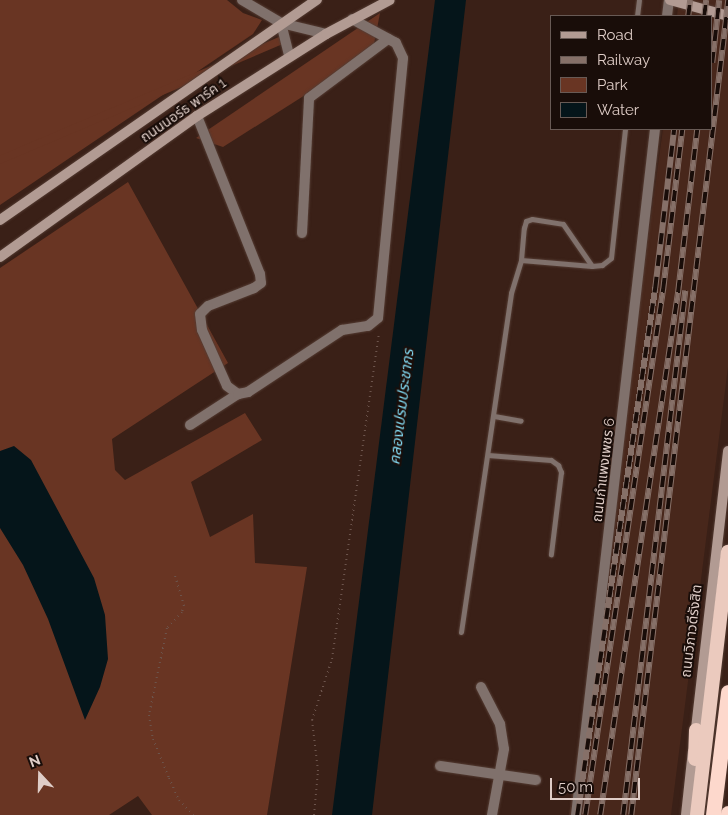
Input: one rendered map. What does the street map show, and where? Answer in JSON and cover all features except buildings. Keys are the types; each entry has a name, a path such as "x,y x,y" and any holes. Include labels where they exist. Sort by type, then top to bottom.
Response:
{"highway":[{"name":"ถนนวิภาวดีรังสิต","path":"696,815 728,552"},
{"path":"713,815 728,692"},
{"path":"696,730 696,815"}],"main road":[{"name":"ถนนนอร์ธ พาร์ค 1","path":"0,220 316,0"},
{"name":"ถนนนอร์ธ พาร์ค 1","path":"0,257 197,116 289,56 352,19 390,0"},
{"path":"670,0 728,16"},
{"name":"ถนนวิภาวดีรังสิต","path":"686,815 728,451"}],"street":[{"path":"242,0 281,23 326,34"},
{"path":"667,15 670,0"},
{"path":"190,425 238,394 248,392 342,330 377,322 403,58 396,43 352,19"},
{"path":"281,23 289,56"},
{"path":"302,233 309,98 388,38"},
{"path":"197,116 260,274 261,282 254,288 208,306 200,314 202,330 226,386 238,394"},
{"name":"ถนนกำแพงเพชร 6","path":"576,815 655,130"},
{"path":"481,687 500,724 504,749 492,815"},
{"path":"440,766 536,780"}],"lane":[{"path":"637,15 639,0"},
{"path":"522,260 592,266 602,265 611,258 625,130"},
{"path":"461,632 512,293 522,260 526,221 532,219 562,224 592,266"},
{"path":"494,416 521,422"},
{"path":"488,456 551,460 558,464 561,472 551,554"}],"path":[{"path":"314,815 318,771 312,720 332,659 379,332 377,322"},
{"path":"175,576 184,604 182,612 167,628 149,715 153,738 178,800 192,815"}],"shaded area":[{"path":"679,0 728,0 728,367 671,815 569,815 663,130 713,130 713,15 677,15"}],"green space":[{"path":"0,0 227,0 243,13 262,20 253,34 0,205"},
{"path":"380,13 374,44 302,97 223,147 196,138"},
{"path":"279,37 282,44 0,164 0,155"},
{"path":"128,182 228,363 112,439 115,470 125,480 245,413 262,440 191,482 210,537 253,514 255,563 307,567 267,815 152,815 138,796 109,815 0,815 0,268"}],"water":[{"name":"คลองเปรมประชากร","path":"435,0 466,0 372,815 332,815"},
{"path":"14,446 31,460 94,578 105,615 108,659 100,687 85,720 48,619 23,565 0,528 0,451"}],"railway":[{"path":"688,15 690,0"},
{"path":"704,15 706,0"},
{"path":"713,54 719,0"},
{"path":"713,126 728,0"},
{"path":"577,815 655,288 674,130"},
{"path":"585,815 663,289 682,130"},
{"path":"600,815 678,291 697,130"},
{"path":"631,815 713,130"},
{"path":"623,815 685,291"}]}
